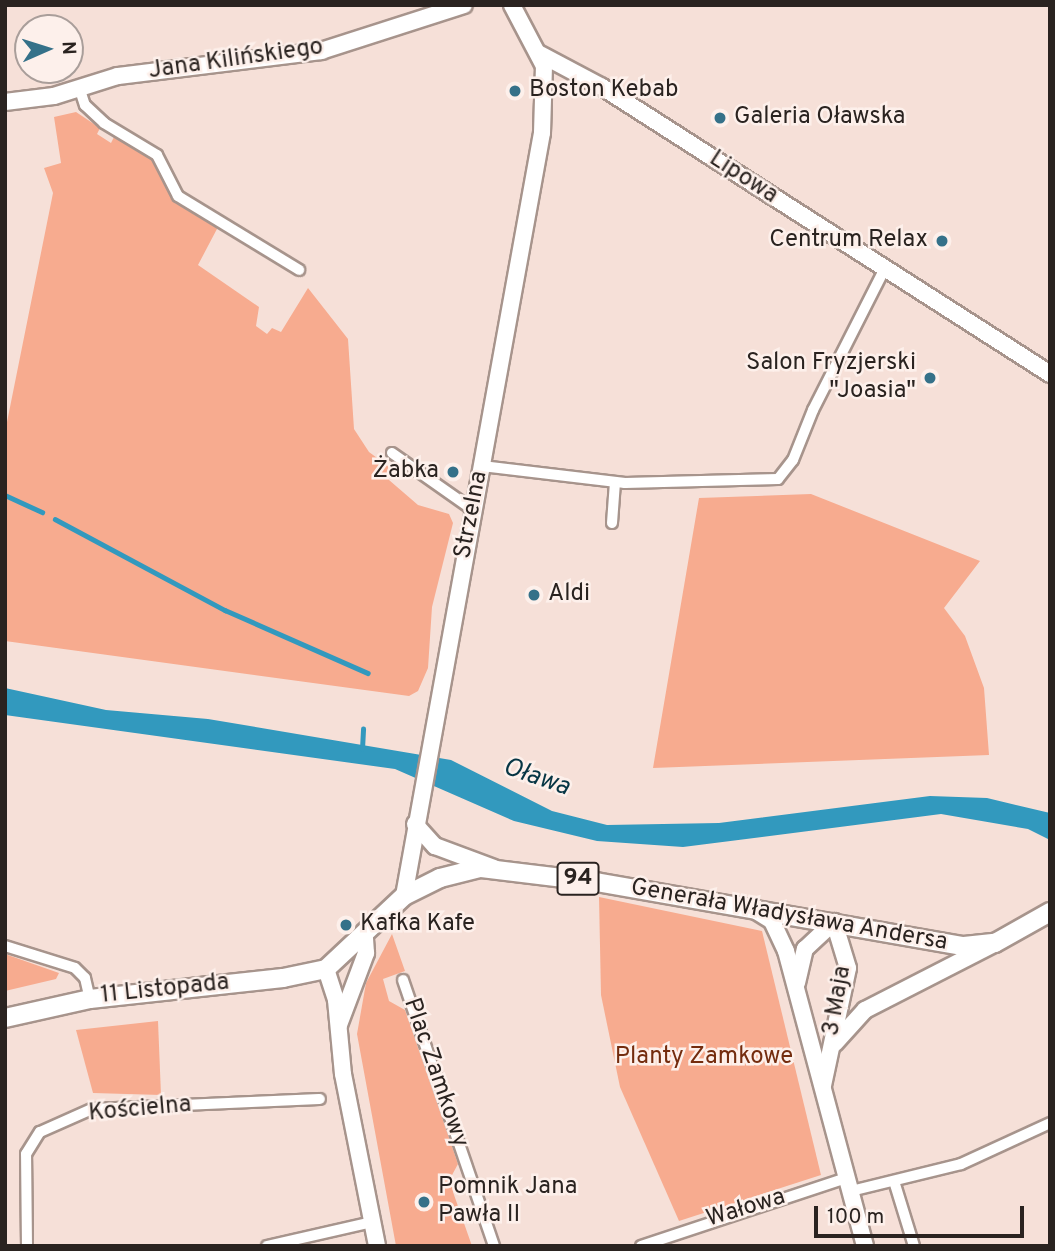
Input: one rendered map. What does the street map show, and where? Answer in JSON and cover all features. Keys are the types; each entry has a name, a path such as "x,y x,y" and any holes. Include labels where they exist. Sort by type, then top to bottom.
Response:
{"main road":[{"name":"Jana Kilińskiego","path":"5,102 54,96 118,76 321,51 431,11 464,5"},
{"path":"512,5 540,54"},
{"name":"Strzelna","path":"404,896 432,729 542,134 546,75 540,54"},
{"name":"Lipowa","path":"540,54 597,85 1050,374"},
{"path":"416,822 435,846 494,868"},
{"name":"Generała Władysława Andersa","path":"326,970 365,937 404,896 446,876 494,868 750,908 964,946 995,943"},
{"name":"3 Maja","path":"750,908 766,916 778,930 865,1246"},
{"name":"94","path":"995,943 1050,912"},
{"name":"3 Maja","path":"798,999 805,949 834,922 848,968 822,1090"},
{"path":"338,1028 366,953 365,937"},
{"path":"828,1057 841,1032 865,1010 995,943"},
{"path":"326,970 336,1000 338,1028 377,1246"},
{"name":"11 Listopada","path":"5,1018 90,999 293,977 326,970"}],"street":[{"path":"79,87 85,105 104,123 157,155 178,196 299,270"},
{"path":"481,466 620,482 778,479 793,460 813,410 884,270"},
{"path":"392,453 473,510"},
{"path":"612,523 620,482"},
{"path":"5,946 75,968 85,978 90,999"},
{"name":"Plac Zamkowy","path":"403,981 494,1246"},
{"name":"Kościelna","path":"27,1246 26,1154 40,1132 92,1110 320,1099"},
{"name":"Wałowa","path":"643,1244 849,1184 894,1181 961,1164 1049,1125"},
{"path":"894,1181 914,1246"},
{"path":"267,1246 372,1222"}],"green space":[{"path":"76,112 100,128 97,134 111,143 115,135 144,151 157,162 175,201 218,227 198,265 259,307 256,326 267,334 272,328 281,332 308,288 348,339 354,429 369,452 388,466 389,480 418,505 449,514 453,523 432,607 428,668 418,691 409,696 5,641 5,432 53,193 44,168 61,163 54,117"},
{"path":"811,494 980,561 944,608 965,636 984,688 989,755 653,768 699,498"},
{"name":"Planty Zamkowe","path":"599,897 762,931 821,1175 679,1221 620,1087 601,995"},
{"path":"392,934 405,971 383,979 389,1001 405,1010 458,1164 452,1175 453,1192 472,1246 396,1246 357,1034 366,983"},
{"path":"5,954 59,973 56,979 5,991"},
{"path":"158,1021 161,1095 93,1093 76,1030"}],"water":[{"path":"5,688 106,710 208,719 451,760 552,811 607,825 719,823 930,796 987,798 1050,813 1050,840 1028,829 941,814 683,847 597,841 514,821 395,769 5,715"}],"waterway":[{"path":"5,495 42,512"},
{"path":"55,519 225,610 368,673"},
{"path":"362,749 363,729"}],"place":[{"name":"Boston Kebab","path":"515,91"},
{"name":"Galeria Oławska","path":"720,118"},
{"name":"Centrum Relax","path":"942,241"},
{"name":"Salon Fryzjerski \"Joasia\"","path":"930,378"},
{"name":"Żabka","path":"453,472"},
{"name":"Aldi","path":"534,595"},
{"name":"Kafka Kafe","path":"346,925"},
{"name":"Pomnik Jana Pawła II","path":"424,1202"}],"water label":[{"name":"Oława","path":"536,778"}]}
